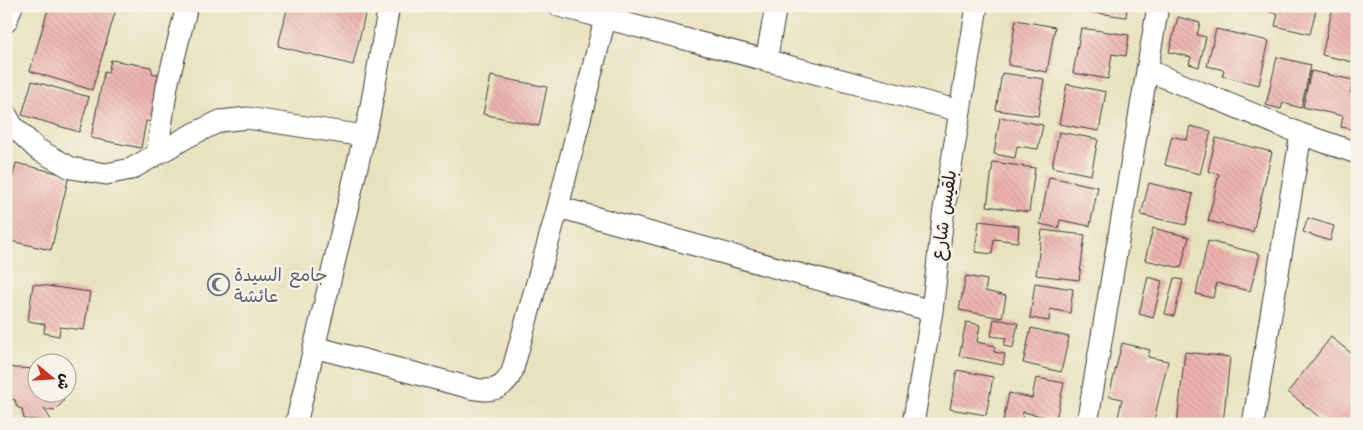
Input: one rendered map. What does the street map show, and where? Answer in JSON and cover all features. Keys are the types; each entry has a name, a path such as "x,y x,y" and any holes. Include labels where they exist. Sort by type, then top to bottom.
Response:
{"street":[{"path":"6,22 12,6"},
{"path":"157,154 167,86 187,6"},
{"path":"296,424 370,112 390,6"},
{"path":"559,6 960,111"},
{"path":"766,61 776,6"},
{"name":"بلقيس شارع","path":"913,424 932,311 943,216 977,6"},
{"path":"1087,424 1158,6"},
{"path":"314,347 485,391 498,389 508,382 558,207 605,19"},
{"path":"1146,70 1302,134 1357,153"},
{"path":"6,114 12,125 37,149 71,168 106,174 131,170 189,136 220,122 247,118 364,136"},
{"path":"1253,424 1302,134"},
{"path":"558,207 932,311"}],"building":[{"path":"49,6 117,6 92,90 30,71"},
{"path":"288,6 367,6 353,65 278,46"},
{"path":"1084,6 1127,6 1126,17 1083,11"},
{"path":"1249,6 1317,6 1310,34 1275,26 1278,14"},
{"path":"1333,6 1346,6 1357,9 1357,63 1322,55"},
{"path":"1178,17 1200,23 1197,35 1206,37 1199,67 1189,64 1191,57 1169,52"},
{"path":"1016,20 1055,27 1047,72 1008,65"},
{"path":"1081,28 1129,35 1126,56 1112,54 1108,79 1073,73"},
{"path":"1216,29 1269,41 1259,85 1222,76 1224,70 1207,66"},
{"path":"1277,57 1311,65 1301,108 1283,103 1281,109 1266,105"},
{"path":"111,60 151,67 153,74 167,74 155,122 146,121 141,148 91,138 104,72 108,73"},
{"path":"1311,71 1353,80 1350,93 1357,95 1357,130 1341,127 1343,116 1303,107"},
{"path":"1002,73 1044,79 1038,116 996,110"},
{"path":"491,76 547,87 539,126 483,114"},
{"path":"32,81 89,97 79,132 22,115"},
{"path":"1067,84 1106,92 1099,131 1059,124"},
{"path":"1000,117 1043,125 1038,149 1017,146 1015,158 994,154"},
{"path":"1190,126 1211,131 1200,174 1165,165 1172,136 1187,140"},
{"path":"1059,132 1098,139 1091,175 1052,167"},
{"path":"1216,138 1272,152 1253,232 1208,221 1219,174 1208,171"},
{"path":"993,162 1035,168 1029,212 987,206"},
{"path":"16,163 69,176 51,250 6,240 6,205"},
{"path":"1049,177 1098,187 1090,226 1060,220 1058,228 1040,224"},
{"path":"1149,183 1193,194 1186,225 1141,215"},
{"path":"1308,218 1334,226 1330,241 1303,232"},
{"path":"979,221 1019,226 1018,242 994,239 992,254 975,252"},
{"path":"1153,228 1189,237 1181,268 1145,260"},
{"path":"1042,230 1085,235 1079,280 1036,275"},
{"path":"1208,241 1260,254 1250,291 1216,283 1213,298 1196,294"},
{"path":"966,276 987,280 985,291 1006,296 1002,318 959,310"},
{"path":"1148,277 1162,281 1153,318 1139,314"},
{"path":"1174,278 1183,280 1174,316 1165,314"},
{"path":"1035,283 1073,289 1070,313 1050,309 1049,321 1030,318"},
{"path":"33,284 90,292 84,330 60,327 59,336 44,333 45,324 28,321"},
{"path":"994,319 1018,323 1013,348 1004,346 1006,338 991,336"},
{"path":"966,322 980,325 977,342 995,346 994,352 1005,354 1003,365 959,356"},
{"path":"1031,328 1069,337 1061,372 1023,363"},
{"path":"1331,337 1357,358 1357,424 1328,424 1288,392"},
{"path":"1122,343 1150,350 1148,357 1168,361 1153,424 1144,424 1118,417 1122,399 1109,396"},
{"path":"1185,352 1230,357 1223,424 1177,424"},
{"path":"6,366 28,369 28,402 63,402 54,411 44,409 52,421 24,419 22,409 17,407 15,400 6,398"},
{"path":"957,370 993,377 986,415 950,409"},
{"path":"1036,378 1064,383 1056,419 1023,412 1021,424 1003,421 1009,393 1032,398"}],"place":[{"name":"جامع السيدة عائشة","path":"218,285"}]}
